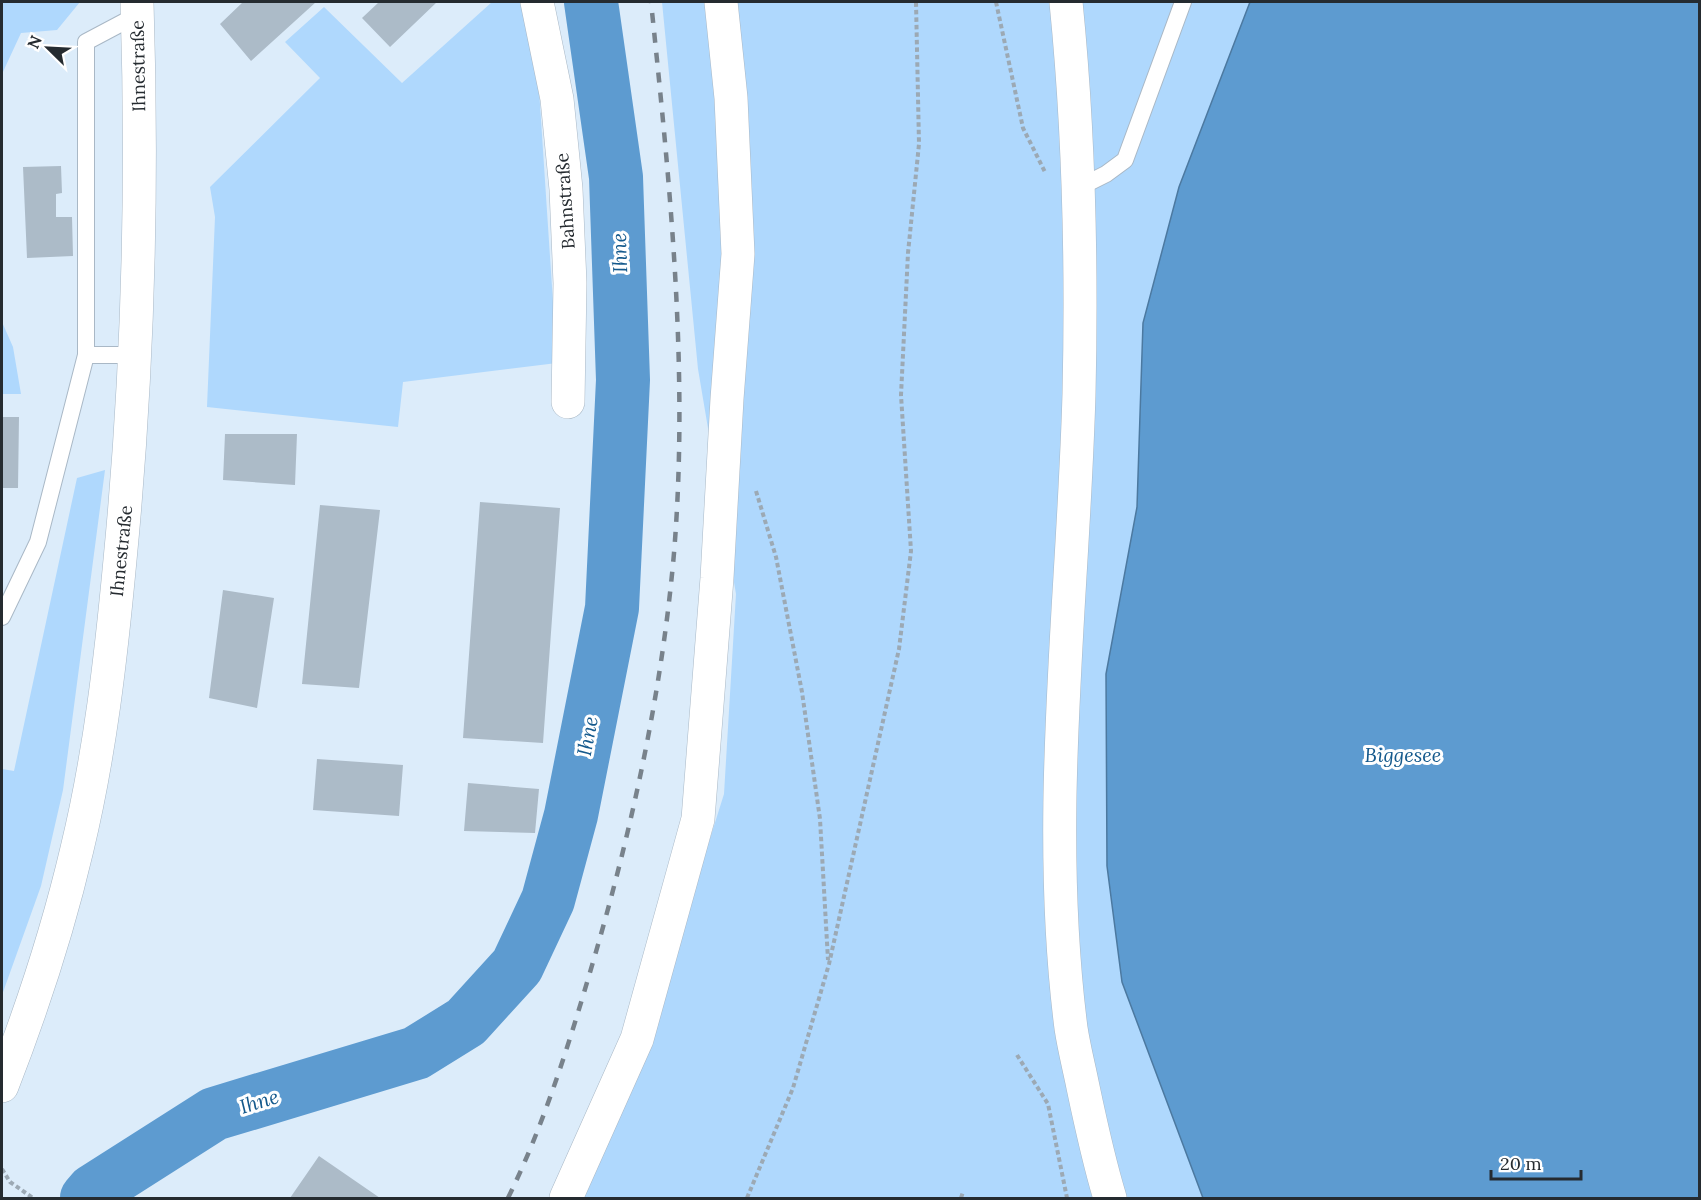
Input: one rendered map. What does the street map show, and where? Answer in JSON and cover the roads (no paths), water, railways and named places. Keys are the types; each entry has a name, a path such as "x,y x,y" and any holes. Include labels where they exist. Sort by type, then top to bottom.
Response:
{"main road":[{"name":"Bahnstraße","path":"537,2 557,99 566,189 570,283 568,402"},
{"path":"566,1198 637,1039 698,819 717,578 738,254 732,98 721,2"},
{"path":"1066,2 1072,59 1078,188 1078,394 1059,821 1071,1023 1097,1156 1110,1198"},
{"name":"Ihnestraße","path":"2,1086 50,948 78,849 99,736 114,619 127,485 134,355 140,179 137,8"}],"lane":[{"path":"1078,188 1106,174 1125,160 1183,2"},
{"path":"2,617 38,543 86,355 86,42 137,8"},
{"path":"86,355 134,355"}],"water":[{"name":"Biggesee","path":"1250,2 1699,2 1699,1198 1203,1198 1122,982 1107,866 1106,674 1137,507 1143,323 1179,187"}],"waterway":[{"name":"Ihne","path":"87,1198 93,1191 214,1114 416,1053 466,1022 517,966 548,900 571,815 612,608 623,380 616,177 591,2"}],"railway":[{"path":"508,1198 555,1082 607,912 644,759 669,605 678,484 678,346 671,208 651,2"}]}
